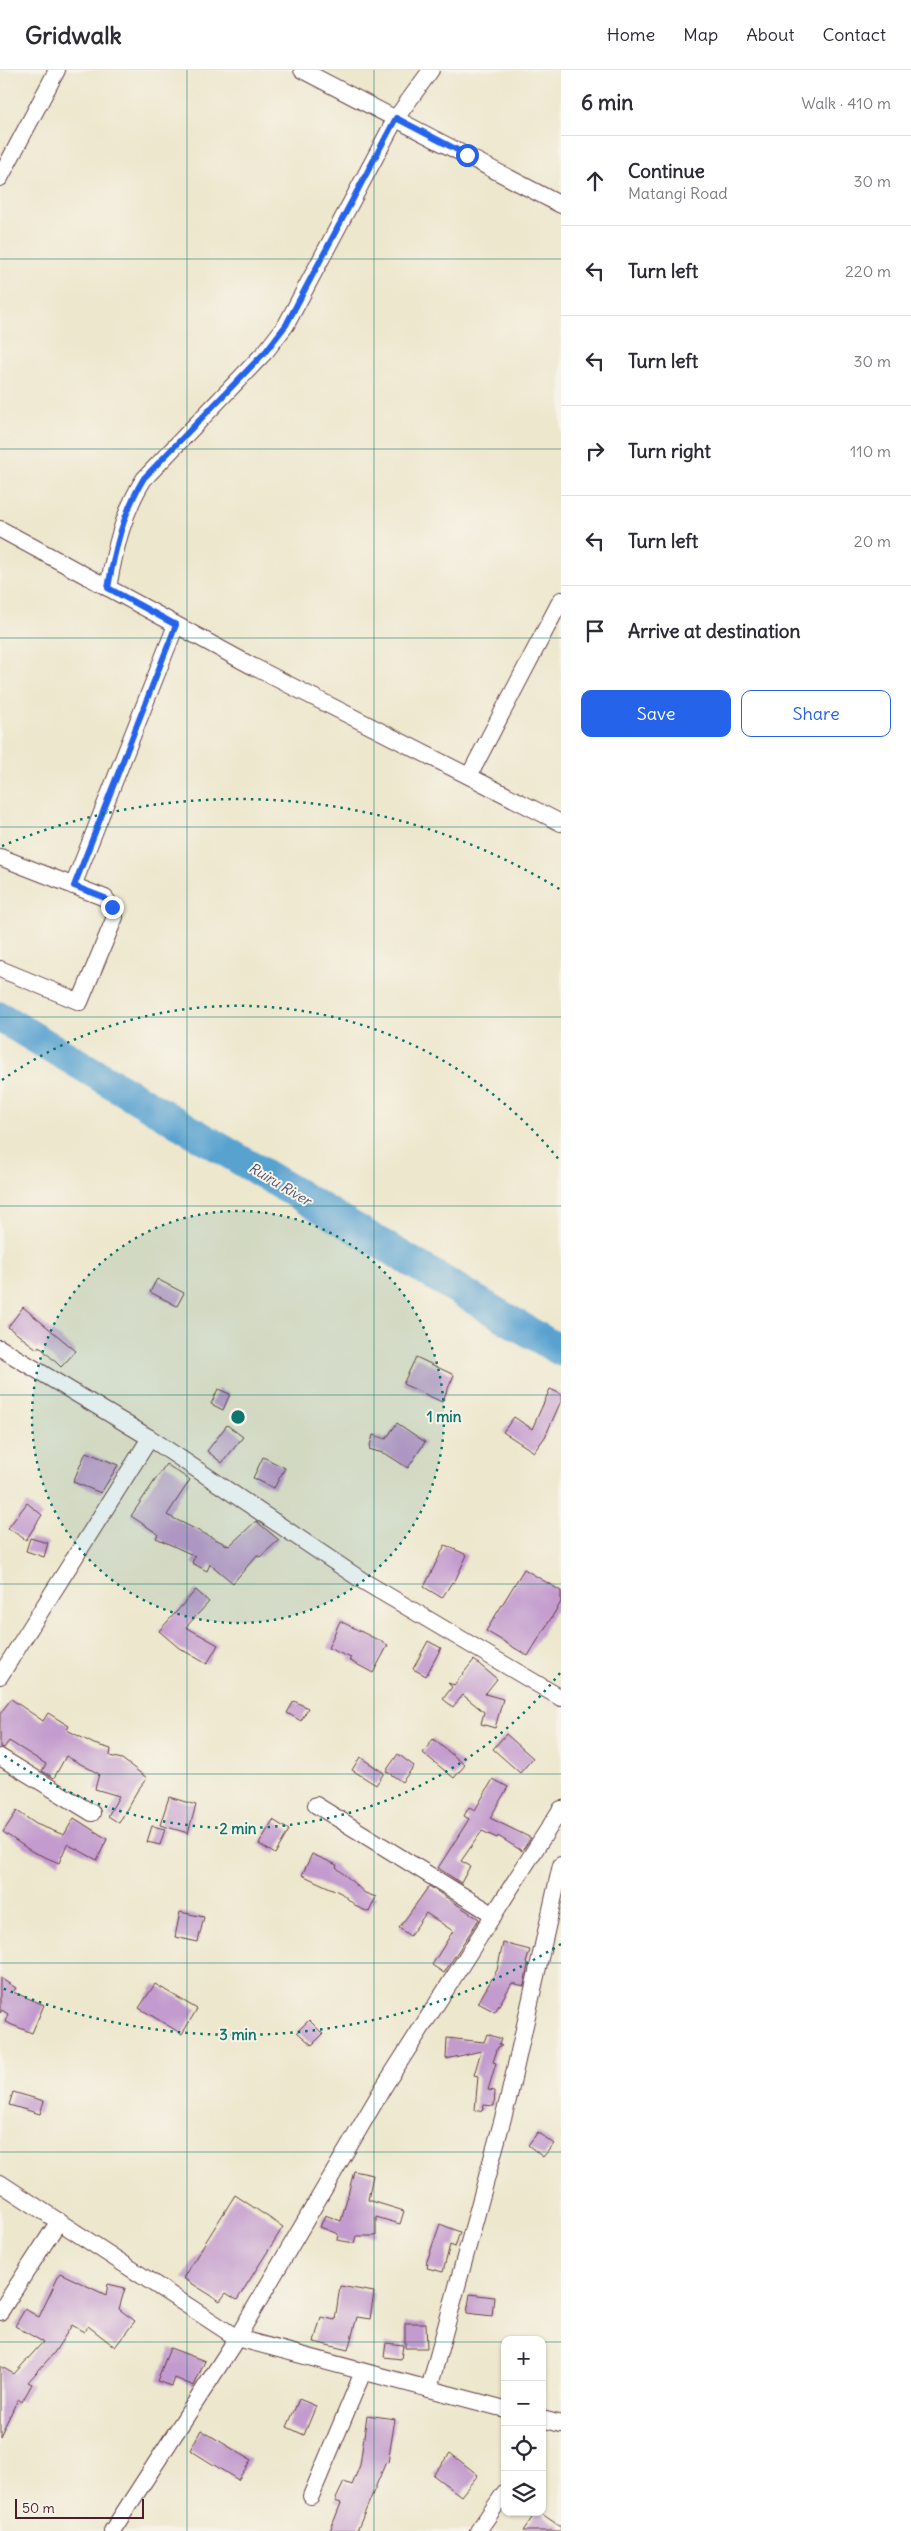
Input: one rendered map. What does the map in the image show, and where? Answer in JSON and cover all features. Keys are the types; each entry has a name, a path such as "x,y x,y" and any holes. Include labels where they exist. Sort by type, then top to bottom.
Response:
{"street":[{"path":"0,178 57,70"},
{"path":"302,70 561,205"},
{"path":"108,588 116,546 132,498 144,478 266,351 286,325 396,118 431,70"},
{"path":"0,529 252,666 561,823"},
{"path":"469,776 561,600"},
{"path":"74,886 176,625"},
{"path":"0,856 105,898 112,907 115,917 80,1002 0,969"},
{"path":"0,1348 150,1438 363,1581 561,1698"},
{"path":"0,1676 150,1438"},
{"path":"0,1757 92,1813"},
{"path":"316,1805 494,1914"},
{"path":"112,2531 238,2338 383,2088 561,1809"},
{"path":"429,2389 510,2096 561,1865"},
{"path":"0,2183 238,2338 501,2408"},
{"path":"0,2312 59,2221"},
{"path":"311,2496 363,2372"},
{"path":"546,2420 561,2424"},
{"path":"478,2531 501,2498"}],"building":[{"path":"157,1279 184,1293 177,1306 150,1292"},
{"path":"23,1307 76,1351 61,1367 39,1346 37,1349 8,1327"},
{"path":"416,1357 454,1375 442,1402 403,1384"},
{"path":"218,1389 230,1394 223,1410 211,1404"},
{"path":"550,1389 561,1394 561,1401 545,1437 534,1452 503,1432 514,1417 532,1429"},
{"path":"397,1423 425,1442 408,1468 386,1454 369,1449 373,1435 386,1439"},
{"path":"227,1425 243,1437 222,1463 207,1451"},
{"path":"86,1452 118,1465 101,1493 73,1482"},
{"path":"263,1457 285,1468 274,1488 253,1478"},
{"path":"166,1464 190,1480 167,1515 229,1546 256,1521 279,1540 260,1557 257,1555 233,1583 210,1564 207,1571 192,1563 195,1556 156,1538 158,1534 131,1516"},
{"path":"27,1503 42,1515 26,1540 8,1528"},
{"path":"30,1538 48,1543 44,1557 26,1551"},
{"path":"445,1545 467,1555 454,1583 452,1582 442,1598 424,1587"},
{"path":"524,1569 561,1591 561,1602 528,1656 486,1631"},
{"path":"196,1590 209,1602 186,1627 218,1645 207,1664 179,1648 159,1631"},
{"path":"340,1621 388,1645 373,1673 349,1660 351,1658 328,1648"},
{"path":"428,1641 441,1648 426,1676 413,1669"},
{"path":"474,1660 497,1679 485,1694 503,1699 495,1728 481,1724 484,1712 463,1695 453,1707 443,1699 452,1687 448,1683 454,1685"},
{"path":"11,1699 43,1721 48,1713 69,1726 67,1730 94,1744 111,1749 110,1756 122,1759 147,1778 137,1791 119,1823 108,1816 119,1796 95,1789 99,1774 66,1756 54,1778 42,1771 46,1764 9,1741 4,1748 0,1747 0,1714"},
{"path":"294,1701 308,1708 301,1721 287,1713"},
{"path":"506,1734 533,1758 520,1773 493,1749"},
{"path":"433,1739 465,1765 454,1778 423,1753"},
{"path":"398,1754 414,1766 402,1782 386,1771"},
{"path":"360,1757 384,1773 376,1785 352,1770"},
{"path":"493,1779 508,1787 490,1818 531,1838 522,1851 498,1836 497,1838 482,1831 461,1861 470,1866 461,1883 438,1868 469,1819 464,1816 469,1807 475,1810"},
{"path":"169,1797 196,1805 188,1833 160,1825"},
{"path":"17,1811 36,1824 64,1835 74,1818 107,1839 97,1860 67,1844 59,1863 31,1851 3,1832"},
{"path":"273,1820 289,1830 275,1854 259,1844"},
{"path":"152,1826 165,1829 160,1845 147,1842"},
{"path":"312,1854 337,1865 336,1867 365,1893 376,1897 369,1912 357,1907 341,1893 302,1875"},
{"path":"429,1886 479,1919 444,1973 432,1965 453,1931 426,1913 410,1936 399,1928"},
{"path":"180,1912 204,1917 198,1942 175,1937"},
{"path":"503,1943 530,1950 526,1963 528,1964 524,1986 512,1983 495,2012 478,2003 497,1970"},
{"path":"0,1978 16,1988 13,1992 44,2005 32,2033 5,2022 8,2014 2,2010 0,2013"},
{"path":"155,1984 197,2009 182,2034 139,2008"},
{"path":"309,2020 323,2034 312,2045 297,2032"},
{"path":"487,2034 501,2039 499,2044 502,2046 498,2047 493,2062 496,2063 488,2090 495,2091 494,2106 484,2105 482,2111 475,2110 478,2076 474,2075 481,2051 446,2059 447,2038 484,2042"},
{"path":"13,2092 44,2101 40,2114 9,2105"},
{"path":"538,2132 554,2144 543,2157 528,2145"},
{"path":"354,2171 373,2175 368,2200 404,2211 400,2224 376,2217 376,2236 356,2236 354,2243 337,2240 338,2234 320,2227 325,2215 341,2221"},
{"path":"235,2195 283,2227 237,2300 226,2293 220,2301 183,2278"},
{"path":"440,2224 460,2232 455,2247 450,2245 443,2272 427,2268 428,2264 426,2264"},
{"path":"60,2273 106,2295 108,2284 125,2288 119,2309 135,2321 115,2347 88,2326 84,2332 72,2325 54,2353 28,2382 32,2384 22,2402 18,2399 0,2436 0,2366 14,2374 43,2342 15,2326 25,2309 39,2317"},
{"path":"340,2286 374,2292 370,2319 357,2317 348,2350 314,2342 321,2317 335,2320"},
{"path":"470,2294 494,2297 492,2316 467,2313"},
{"path":"405,2323 426,2323 427,2348 405,2348"},
{"path":"386,2343 403,2345 401,2359 384,2357"},
{"path":"170,2348 205,2361 194,2386 175,2378 172,2386 157,2381"},
{"path":"299,2399 316,2406 304,2435 287,2427"},
{"path":"367,2415 395,2419 388,2463 386,2462 357,2531 330,2531 341,2503 335,2501 344,2482 352,2485 360,2465"},
{"path":"201,2430 251,2460 238,2480 190,2450"},
{"path":"450,2453 478,2475 461,2496 433,2475"},
{"path":"533,2516 545,2516 561,2527 561,2531 523,2531"}],"waterway":[{"name":"Ruiru River","path":"0,1017 561,1351"}],"route":[{"path":"112,907 105,898 74,886 176,625 108,588 116,546 132,498 144,478 183,440 242,374 266,351 286,325 396,118 467,155"}]}
